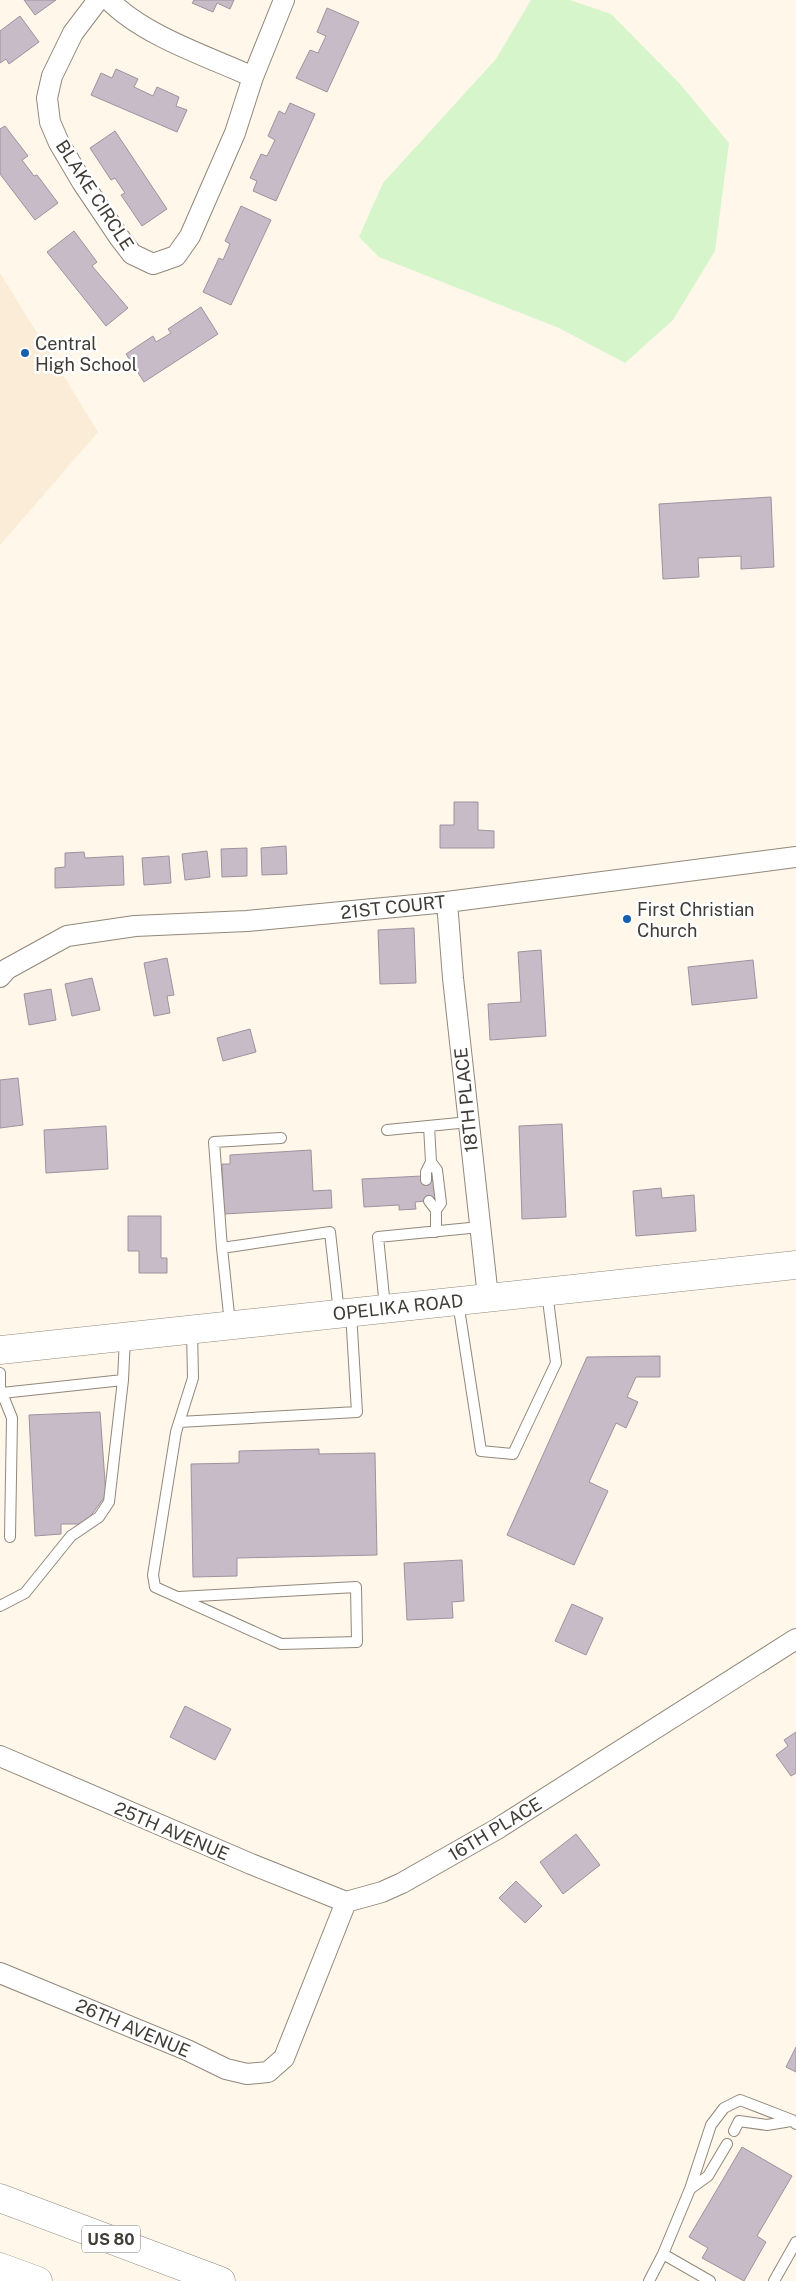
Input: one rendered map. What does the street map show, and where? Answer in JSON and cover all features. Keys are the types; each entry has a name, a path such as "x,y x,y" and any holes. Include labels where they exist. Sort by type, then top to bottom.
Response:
{"main road":[{"name":"OPELIKA ROAD","path":"0,1350 796,1265"},
{"name":"US 80","path":"0,2198 220,2281"},
{"path":"0,2267 38,2281"}],"street":[{"name":"BLAKE CIRCLE","path":"98,0 73,33 52,76 47,98 50,122 59,143 82,182 119,237 132,254 152,264 176,256 190,236 235,133 253,77 284,0"},
{"path":"109,0 130,18 149,30 253,77"},
{"name":"21ST COURT","path":"0,977 8,969 67,936 135,926 247,921 447,902 796,857"},
{"name":"18TH PLACE","path":"447,902 488,1297"},
{"name":"16TH PLACE","path":"346,1902 402,1884 497,1829 796,1640"},
{"name":"25TH AVENUE","path":"0,1756 242,1861 346,1902"},
{"name":"26TH AVENUE","path":"0,1973 187,2050 226,2069 247,2074 268,2072 284,2058 346,1902"}],"lane":[{"path":"387,1130 469,1122"},
{"path":"426,1180 426,1172 431,1162 428,1126"},
{"path":"230,1325 214,1142 281,1138"},
{"path":"431,1162 437,1170 442,1203 436,1210 436,1232"},
{"path":"428,1201 436,1210"},
{"path":"386,1308 378,1237 480,1227"},
{"path":"179,1422 357,1412 345,1313 330,1232 222,1248"},
{"path":"458,1301 481,1451 513,1454 556,1363 547,1291"},
{"path":"179,1598 356,1587 357,1642 281,1644 179,1598 156,1587 153,1575 179,1422 193,1378 192,1329"},
{"path":"0,1606 26,1593 71,1536 99,1517 109,1502 123,1380 125,1336"},
{"path":"0,1373 1,1395 12,1418 10,1537"},
{"path":"1,1395 123,1380"},
{"path":"648,2281 663,2254 690,2189 711,2125 724,2108 740,2100 794,2122"},
{"path":"734,2131 740,2121 766,2125 794,2122"},
{"path":"690,2189 708,2176 728,2144"},
{"path":"774,2281 796,2242"},
{"path":"663,2254 710,2281"}],"shaded area":[{"name":"Central High School","path":"0,273 98,432 0,545"}],"green space":[{"path":"531,0 570,0 611,14 680,84 729,143 715,251 673,320 625,363 559,328 379,257 359,237 383,183 496,59"}],"building":[{"path":"24,0 56,0 35,15"},
{"path":"194,0 234,0 230,9 217,3 213,12 192,3"},
{"path":"327,8 359,22 327,92 296,78 310,50 318,53 326,36 317,32"},
{"path":"20,16 39,42 9,64 6,59 0,63 0,31"},
{"path":"116,69 138,79 134,87 153,96 157,87 179,97 176,106 187,110 177,132 91,95 101,73 112,78"},
{"path":"290,103 315,114 276,201 253,191 257,181 250,178 261,154 267,156 275,140 268,136 279,111 285,114"},
{"path":"5,126 28,156 22,160 34,176 37,175 58,203 35,220 0,174 0,129"},
{"path":"115,131 167,209 142,226 121,195 125,193 115,178 111,180 90,148"},
{"path":"241,206 271,220 231,305 203,292 219,258 223,260 230,244 225,241"},
{"path":"74,231 97,262 92,266 128,308 106,326 47,252"},
{"path":"201,307 218,334 144,382 126,354 153,336 156,342 171,333 168,329"},
{"path":"771,497 774,567 741,569 741,556 698,558 699,577 663,579 659,504"},
{"path":"454,802 478,802 478,830 494,831 494,848 440,848 440,825 454,825"},
{"path":"286,846 287,874 262,875 261,848"},
{"path":"247,848 247,876 222,877 221,849"},
{"path":"207,851 210,877 185,880 182,854"},
{"path":"84,852 85,858 123,856 124,885 55,888 55,868 65,867 65,853"},
{"path":"169,856 171,883 144,885 142,858"},
{"path":"414,928 416,983 380,984 378,930"},
{"path":"541,950 546,1036 490,1040 488,1004 521,1002 518,952"},
{"path":"167,958 174,995 167,996 170,1013 154,1016 144,963"},
{"path":"753,960 757,998 692,1005 688,967"},
{"path":"92,978 100,1010 72,1016 65,984"},
{"path":"51,989 56,1020 29,1025 24,994"},
{"path":"250,1029 256,1052 223,1061 217,1038"},
{"path":"18,1078 23,1125 0,1128 0,1080"},
{"path":"562,1124 566,1217 522,1219 519,1126"},
{"path":"106,1126 108,1169 46,1173 44,1130"},
{"path":"311,1150 313,1191 331,1190 332,1208 224,1214 222,1164 230,1164 230,1155"},
{"path":"422,1176 422,1181 436,1180 438,1200 415,1202 416,1209 399,1210 399,1205 364,1207 362,1179"},
{"path":"661,1188 662,1198 694,1195 696,1231 636,1236 633,1191"},
{"path":"128,1216 161,1216 161,1258 167,1258 167,1273 139,1273 139,1251 128,1251"},
{"path":"660,1356 660,1377 636,1377 627,1397 638,1402 626,1428 616,1423 589,1482 608,1491 574,1565 507,1535 587,1357"},
{"path":"100,1412 106,1495 90,1517 80,1524 61,1524 61,1534 35,1536 29,1415"},
{"path":"319,1449 319,1454 375,1453 377,1555 237,1558 237,1576 193,1577 191,1464 239,1463 239,1451"},
{"path":"462,1560 464,1601 452,1602 453,1618 407,1620 404,1563"},
{"path":"572,1604 603,1618 586,1655 555,1641"},
{"path":"185,1706 231,1729 215,1760 170,1737"},
{"path":"796,1732 796,1773 791,1776 776,1755 788,1746 784,1740"},
{"path":"576,1834 600,1865 563,1894 540,1862"},
{"path":"516,1881 542,1906 525,1923 499,1898"},
{"path":"796,2047 796,2072 786,2067"},
{"path":"742,2147 792,2176 757,2236 766,2242 744,2281 702,2258 708,2248 689,2237"}],"place":[{"name":"Central High School","path":"25,353"},
{"name":"First Christian Church","path":"627,919"}]}
